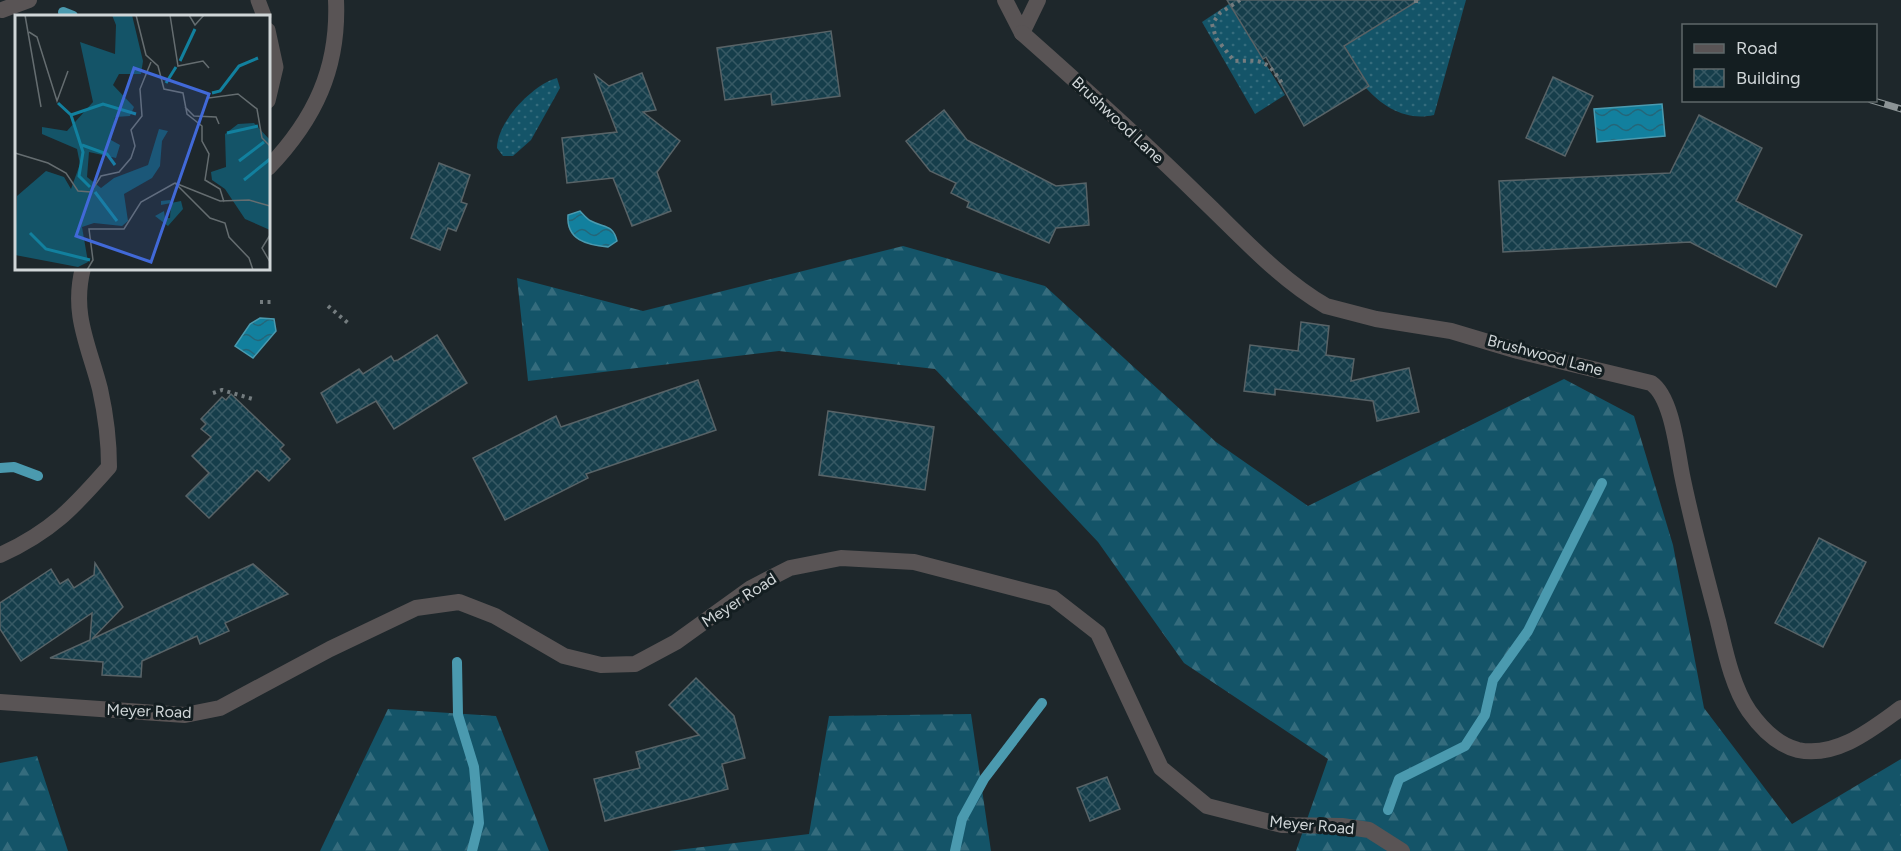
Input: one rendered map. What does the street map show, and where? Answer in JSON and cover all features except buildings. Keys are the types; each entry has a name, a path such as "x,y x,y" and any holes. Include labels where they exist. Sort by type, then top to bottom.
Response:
{"street":[{"path":"2,10 29,0"},
{"path":"270,165 303,124 328,76 335,50 336,0"},
{"path":"1005,0 1022,33"},
{"path":"1022,33 1038,0"},
{"name":"Brushwood Lane","path":"1022,33 1107,107 1257,250 1311,297 1326,306 1489,340 1518,351 1651,382 1660,388 1673,426 1691,521 1729,665 1748,710 1764,729 1779,741 1798,749 1813,751 1848,743 1901,708"},
{"path":"0,555 25,544 70,512 109,467 109,430 78,313 78,286 82,270"},
{"name":"Meyer Road","path":"0,702 185,715 220,708 330,648 416,608 459,602 495,616 564,656 601,665 635,664 676,642 751,588 790,568 841,558 914,562 1053,598 1098,633 1161,768 1207,806 1282,825 1342,826 1369,830 1402,851"}],"lane":[{"path":"258,0 264,15"},
{"path":"270,39 276,67 270,92"}],"path":[{"path":"1240,0 1220,13 1212,24 1216,38 1234,61 1255,59 1272,66 1283,85"},
{"path":"260,303 274,302"},
{"path":"328,306 348,323"},
{"path":"213,393 222,390 256,400"}],"green space":[{"path":"1408,0 1466,0 1434,115 1405,114 1380,101 1366,88 1369,86 1345,46 1411,5"},
{"path":"1232,2 1232,9 1285,95 1255,114 1202,22"},
{"path":"557,78 560,88 531,140 513,156 503,156 497,148 509,116 537,88"},
{"path":"903,246 1045,286 1216,442 1308,506 1564,379 1634,416 1673,545 1704,708 1792,824 1901,759 1901,851 1296,851 1328,759 1184,663 1098,542 935,369 779,351 528,381 517,278 643,311"},
{"path":"388,709 496,716 549,851 320,851"},
{"path":"971,714 991,851 669,851 809,834 829,716"},
{"path":"37,756 68,851 0,851 0,763"}],"water":[{"path":"1662,104 1665,136 1597,142 1594,109"},
{"path":"580,211 590,220 610,229 617,241 608,247 586,243 574,236 568,223 568,215"},
{"path":"260,318 274,319 276,331 253,358 235,346 250,324"}],"waterway":[{"path":"63,12 70,15"},
{"path":"0,468 14,467 38,476"},
{"path":"1388,810 1399,779 1465,746 1485,715 1493,680 1528,631 1602,483"},
{"path":"457,662 458,715 474,767 479,823 472,851"},
{"path":"955,851 962,819 984,779 1042,703"}],"railway":[{"path":"1877,102 1901,109"}]}
